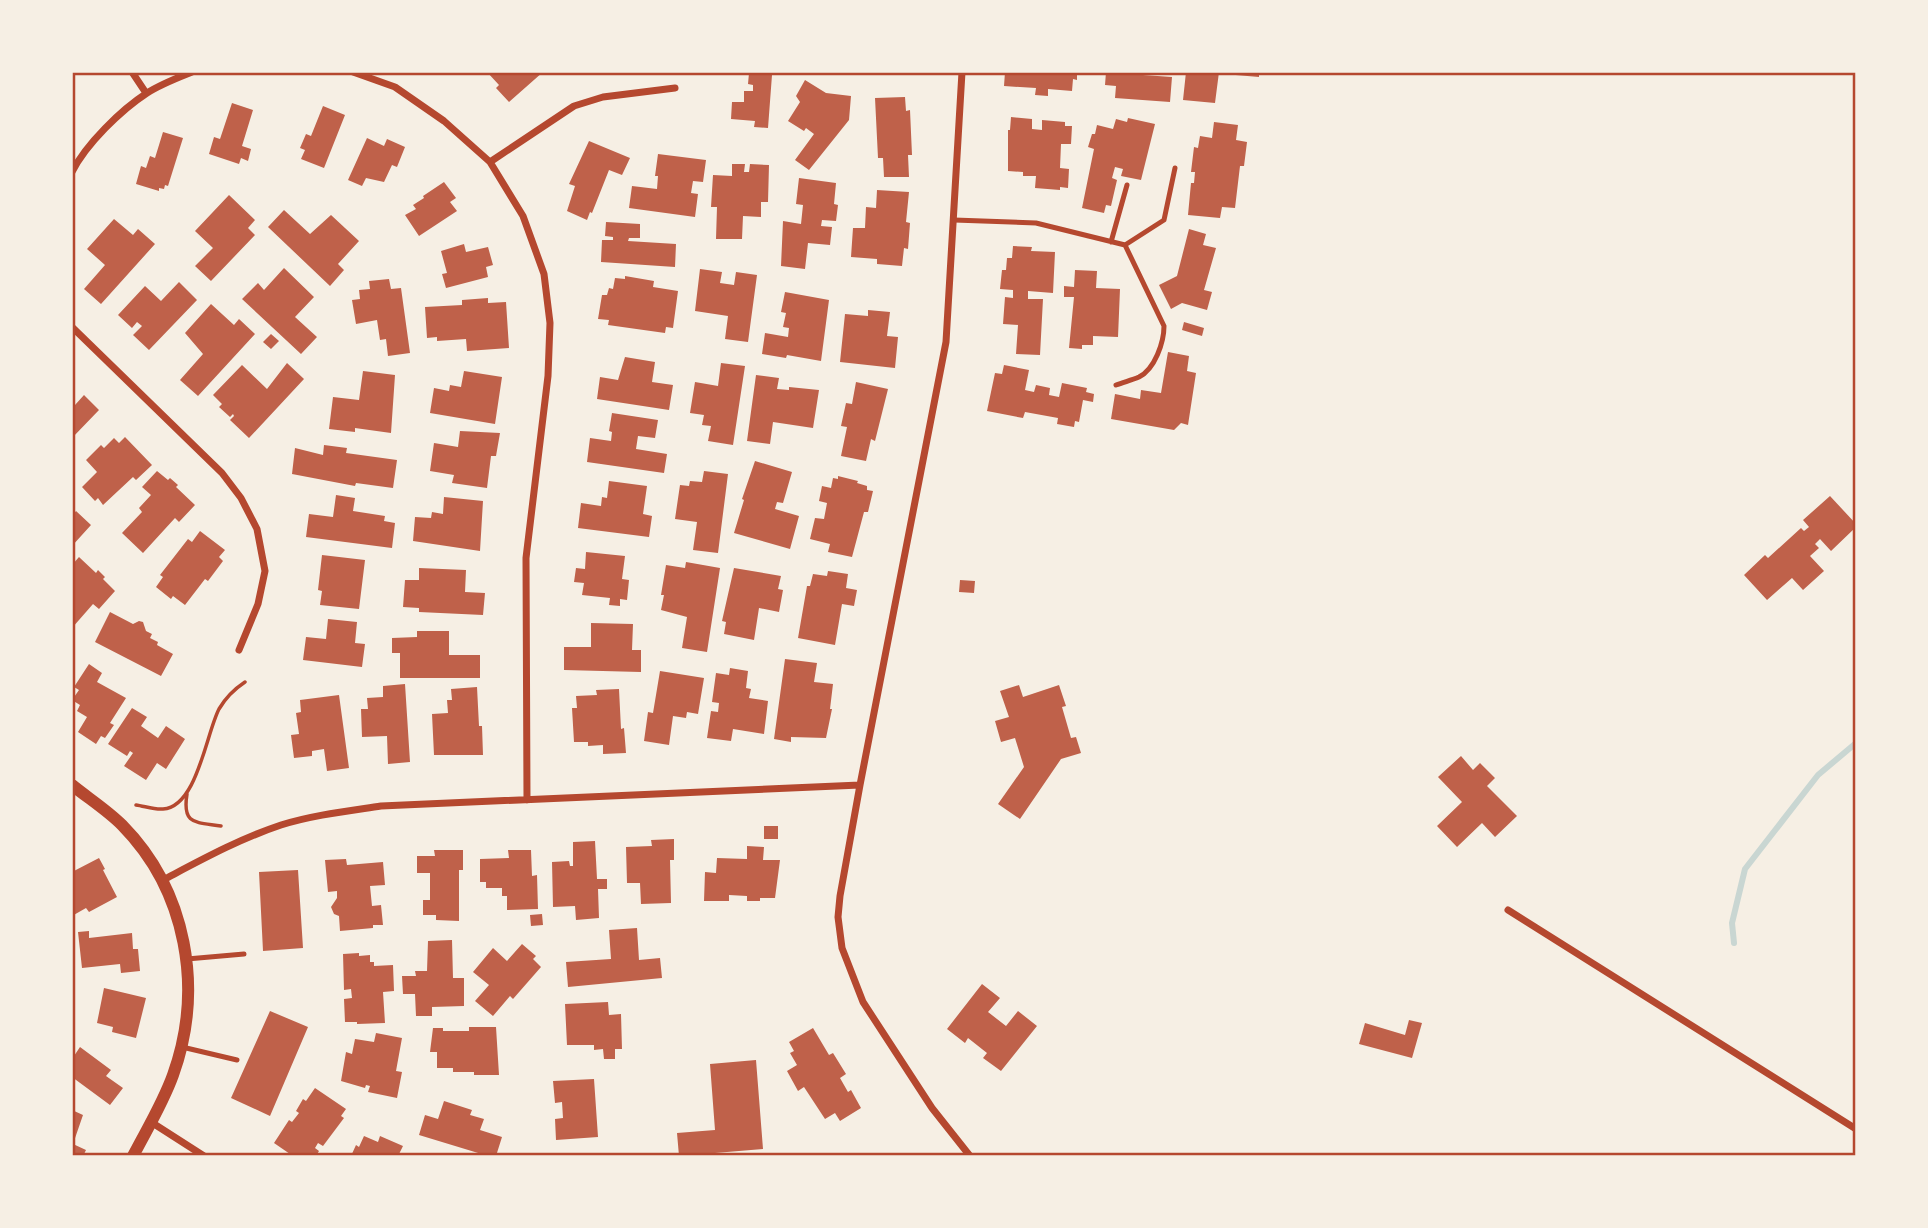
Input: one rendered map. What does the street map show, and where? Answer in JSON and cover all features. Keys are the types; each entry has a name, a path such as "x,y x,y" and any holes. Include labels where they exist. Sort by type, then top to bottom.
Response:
{"street":[{"path":"132,72 146,93"},
{"path":"72,172 78,161 110,124 146,93 192,72"},
{"path":"353,72 395,87 444,121 490,162 523,216 544,274 550,323 548,376 526,558 527,800"},
{"path":"962,72 946,342 860,785 838,917 842,948 863,1002 932,1108 970,1156"},
{"path":"490,162 574,106 603,97 675,88"},
{"path":"72,327 222,473 241,498 257,529 265,571 258,604 239,650"},
{"path":"72,785 122,825 163,880 174,906 187,959 188,1011 181,1047 163,1099 132,1156"},
{"path":"163,880 243,840 281,825 326,814 381,806 860,785"},
{"path":"1508,910 1856,1129"},
{"path":"151,1122 204,1156"}],"lane":[{"path":"954,220 1036,223 1125,245 1164,220 1175,168"},
{"path":"1111,242 1127,185"},
{"path":"1116,385 1142,376 1152,365 1164,336 1164,326 1125,245"},
{"path":"187,959 244,954"},
{"path":"181,1047 237,1060"}],"path":[{"path":"136,805 162,809 174,806 187,792 196,776 218,711 230,692 245,682"},
{"path":"187,792 187,817 194,822 221,826"}],"building":[{"path":"487,72 543,72 509,102 496,88 499,85"},
{"path":"1005,72 1077,72 1077,80 1073,79 1072,91 1048,89 1048,96 1035,95 1036,88 1004,86"},
{"path":"1106,72 1143,72 1143,75 1172,77 1170,102 1115,98 1116,86 1105,85"},
{"path":"1186,72 1219,72 1215,103 1183,100"},
{"path":"1259,72 1259,77 1224,74"},
{"path":"749,73 772,75 768,128 754,127 755,121 731,119 732,102 744,102 744,91 753,91 753,85 748,84"},
{"path":"805,80 826,93 851,96 849,120 809,170 795,160 814,134 788,121 800,102 796,96"},
{"path":"905,97 906,111 910,110 912,155 908,155 909,177 884,177 883,158 878,158 875,98"},
{"path":"232,103 253,110 242,146 251,149 248,161 241,158 239,164 209,154 214,137 220,139"},
{"path":"323,106 345,115 324,168 301,159 305,150 300,148 306,134 311,136"},
{"path":"1011,117 1032,119 1032,129 1042,130 1042,120 1065,122 1065,126 1072,126 1071,144 1061,144 1060,168 1069,169 1068,188 1035,188 1036,176 1023,176 1023,172 1008,171 1008,130"},
{"path":"1128,118 1155,124 1141,180 1121,176 1123,169 1115,167 1112,178 1117,180 1111,206 1106,205 1104,213 1082,208 1094,149 1088,147 1092,134 1095,134 1097,125 1113,129 1116,119 1127,122"},
{"path":"1214,122 1238,125 1236,140 1247,142 1244,166 1240,166 1235,208 1222,207 1220,218 1188,215 1191,183 1194,183 1195,172 1191,172 1194,147 1198,148 1200,136 1212,138"},
{"path":"163,132 183,138 168,186 159,188 159,191 136,184 141,166 146,168 150,156 155,158"},
{"path":"367,138 384,146 387,139 405,147 397,167 392,165 384,182 366,178 362,186 348,180"},
{"path":"589,141 630,158 622,175 609,170 587,220 567,211 575,186 569,184"},
{"path":"658,154 706,160 703,182 693,181 691,193 698,194 695,217 629,208 632,186 657,189 658,176 655,176"},
{"path":"732,164 745,164 744,172 749,172 750,164 769,165 768,202 761,202 761,217 743,216 742,239 716,239 717,207 711,207 713,175 732,176"},
{"path":"799,178 836,183 834,204 838,205 836,221 822,220 821,226 832,227 830,245 808,243 805,269 781,266 783,221 801,224 803,205 796,204"},
{"path":"444,182 456,198 450,202 457,211 419,236 405,215 416,209 413,205 424,198 423,196"},
{"path":"877,190 909,192 906,222 910,223 908,249 904,248 902,266 877,264 877,259 851,257 853,228 865,228 866,207 876,208"},
{"path":"229,195 255,220 248,228 255,235 211,281 195,266 213,248 195,231"},
{"path":"284,210 310,234 331,215 359,241 338,264 344,270 330,286 268,227"},
{"path":"114,219 133,235 138,229 155,244 101,304 84,289 105,265 87,249"},
{"path":"606,222 640,224 640,238 629,238 628,241 676,244 675,267 601,262 602,240 613,240 613,237 605,236"},
{"path":"1189,229 1206,234 1203,245 1216,248 1204,290 1212,292 1207,310 1182,303 1171,309 1159,285 1177,276"},
{"path":"464,244 466,252 488,247 493,265 486,267 488,277 446,288 442,274 447,273 441,251"},
{"path":"1013,246 1032,247 1031,251 1055,252 1053,293 1028,291 1028,299 1043,299 1040,355 1016,354 1018,325 1003,324 1005,297 1013,298 1013,290 1000,289 1002,270 1006,270 1007,258 1012,258"},
{"path":"284,268 314,297 295,317 317,337 301,354 242,299 258,283 264,290"},
{"path":"700,269 722,272 720,283 734,285 736,272 757,275 748,342 725,339 728,316 695,311"},
{"path":"1075,270 1097,271 1096,288 1120,289 1118,337 1093,336 1093,345 1082,345 1082,349 1069,348 1074,297 1064,297 1064,286 1074,287"},
{"path":"625,276 654,281 653,287 678,291 673,328 666,327 665,333 608,325 609,320 598,319 602,295 607,295 609,288 613,289 615,278 625,279"},
{"path":"389,279 391,289 401,288 410,353 388,356 386,339 380,340 377,320 356,324 352,300 360,299 359,290 370,289 369,281"},
{"path":"179,282 197,300 149,350 133,335 142,326 137,322 132,328 118,315 145,286 161,301"},
{"path":"785,292 829,300 821,361 762,354 765,333 788,337 789,328 783,327 786,313 781,312"},
{"path":"488,298 488,303 506,302 509,348 467,351 466,339 437,341 437,337 427,338 425,307 462,305 462,300"},
{"path":"211,304 234,325 239,319 255,334 198,396 180,380 203,354 185,333"},
{"path":"868,310 890,312 887,336 898,337 895,368 840,362 845,314 868,316"},
{"path":"1184,322 1204,328 1202,336 1182,330"},
{"path":"271,334 279,341 271,349 263,342"},
{"path":"1168,352 1189,356 1187,371 1196,373 1188,425 1181,423 1174,430 1111,419 1115,394 1140,399 1141,390 1161,393"},
{"path":"625,357 655,362 652,382 673,385 669,410 597,399 600,377 618,380"},
{"path":"287,363 304,379 249,438 230,420 233,414 230,417 219,407 222,404 213,395 242,365 267,389"},
{"path":"721,363 745,366 733,445 708,441 711,426 702,425 704,415 690,413 695,382 718,386"},
{"path":"1004,365 1029,370 1025,390 1034,392 1036,385 1050,388 1049,395 1059,397 1062,383 1087,388 1086,392 1094,394 1093,402 1083,400 1079,422 1075,421 1074,427 1057,424 1058,418 1025,412 1023,418 987,411 995,373 1002,374"},
{"path":"363,371 395,375 391,433 355,428 355,432 329,429 333,397 359,400"},
{"path":"464,371 502,377 495,424 430,413 434,388 449,391 450,385 461,387"},
{"path":"756,375 779,378 777,389 789,390 789,387 819,390 813,428 773,422 770,444 747,441"},
{"path":"856,382 888,389 875,441 871,439 866,461 841,456 847,427 841,426 846,403 852,404"},
{"path":"84,395 99,410 72,438 72,402 75,405"},
{"path":"612,413 658,420 655,438 638,436 636,449 667,454 664,473 587,462 590,438 611,441 612,432 609,431"},
{"path":"460,431 500,433 496,456 491,456 487,488 452,483 454,475 430,471 434,443 458,447"},
{"path":"125,437 152,465 136,480 133,477 103,505 98,498 95,501 82,487 97,472 86,460 101,445 104,448 114,438 119,443"},
{"path":"324,445 347,448 346,453 397,460 393,488 356,483 355,486 292,474 295,448 323,455"},
{"path":"755,461 792,472 783,503 777,502 775,509 799,516 790,549 734,533"},
{"path":"157,471 178,485 176,487 195,505 179,522 175,518 143,553 122,533 142,512 139,508 151,495 142,487"},
{"path":"704,471 728,474 718,553 693,550 697,522 675,519 680,485 689,486 690,481 702,482"},
{"path":"838,476 858,481 857,483 867,486 867,490 873,491 868,512 864,512 852,557 828,552 830,544 810,539 815,518 824,519 827,503 819,501 822,486 831,488 833,478 838,479"},
{"path":"609,481 647,486 643,514 652,516 649,537 578,528 581,503 601,506 602,497 607,498"},
{"path":"336,495 355,498 353,511 385,516 384,521 395,523 392,548 306,537 309,514 333,517"},
{"path":"1830,496 1856,527 1831,551 1820,539 1815,544 1819,548 1810,556 1824,571 1803,590 1792,578 1767,600 1744,575 1765,555 1768,558 1801,528 1804,531 1809,527 1803,520"},
{"path":"444,497 483,501 480,551 413,541 415,517 431,518 432,512 443,514"},
{"path":"76,511 91,525 72,546 72,516"},
{"path":"200,531 225,550 219,557 223,561 185,605 173,596 171,599 156,587 163,577 160,575 188,539 192,542"},
{"path":"586,552 625,556 622,579 629,580 627,600 620,599 620,606 609,605 610,598 582,595 584,583 574,582 576,568 585,569"},
{"path":"322,555 365,560 359,609 320,605 322,591 318,590"},
{"path":"79,557 96,573 98,570 115,591 99,609 93,604 72,628 72,565"},
{"path":"686,562 720,568 707,652 682,648 687,617 661,610 666,565 685,568"},
{"path":"419,568 466,570 465,592 485,593 483,615 419,612 419,608 403,607 405,580 419,580"},
{"path":"734,568 781,576 778,589 783,590 779,612 759,608 754,640 724,634 726,622 722,621"},
{"path":"828,571 848,574 846,588 857,590 854,606 842,604 835,645 798,638 807,586 810,586 813,574 827,576"},
{"path":"960,580 975,581 974,593 959,592"},
{"path":"110,612 133,624 143,622 146,631 152,634 150,638 173,654 161,676 95,642"},
{"path":"328,619 357,622 355,643 365,644 362,667 303,660 306,637 326,639"},
{"path":"591,623 633,624 632,650 641,650 641,672 564,670 564,647 591,647"},
{"path":"417,631 449,631 449,655 480,655 480,678 400,678 400,653 392,653 392,638 417,637"},
{"path":"785,659 817,663 814,682 833,684 832,709 826,738 791,737 791,742 774,739"},
{"path":"89,664 102,673 97,682 126,698 110,723 114,725 105,738 101,736 96,744 78,732 87,717 77,711 80,705 72,700 79,690 74,687"},
{"path":"730,668 748,671 746,688 751,689 749,698 768,701 764,734 733,729 731,741 707,738 711,711 718,712 719,703 712,702 716,673 729,675"},
{"path":"660,671 704,678 698,714 687,712 686,718 673,716 669,745 644,741 648,712 653,713"},
{"path":"405,684 410,762 388,764 387,736 362,737 361,709 368,709 367,698 383,697 383,686"},
{"path":"1019,685 1023,697 1059,685 1066,706 1062,707 1071,738 1076,737 1081,753 1061,759 1020,819 998,804 1024,767 1015,738 1001,742 995,721 1009,717 1000,691"},
{"path":"477,687 483,755 434,755 432,714 448,713 447,700 452,700 451,689"},
{"path":"619,689 621,729 624,728 626,753 603,754 603,745 588,746 588,742 574,742 572,708 577,708 576,696 597,695 596,690"},
{"path":"339,695 349,768 327,771 324,749 312,751 312,756 294,758 291,735 299,734 296,713 301,712 300,700"},
{"path":"132,708 147,717 141,726 158,738 166,726 185,739 166,769 157,763 146,780 124,766 133,753 130,751 127,756 108,744"},
{"path":"1461,756 1473,770 1480,763 1495,778 1487,786 1517,816 1495,837 1482,823 1457,847 1437,826 1462,802 1438,777"},
{"path":"764,826 778,826 778,839 764,839"},
{"path":"674,839 674,860 670,860 671,903 641,904 640,883 627,883 626,847 652,846 651,840"},
{"path":"595,841 597,879 607,879 607,889 598,889 599,918 576,920 575,906 553,907 552,862 569,861 570,866 573,866 573,842"},
{"path":"747,846 764,847 763,860 780,860 775,898 747,901 747,896 729,895 729,901 704,901 705,872 716,873 717,858 747,859"},
{"path":"434,850 463,850 463,870 459,870 459,921 436,920 436,915 423,915 423,900 430,900 430,873 417,873 417,856 435,856"},
{"path":"508,850 531,850 532,876 537,875 538,909 507,910 507,896 502,896 502,888 486,888 486,882 480,882 480,859 509,858"},
{"path":"99,858 117,897 89,912 86,908 72,916 72,872"},
{"path":"346,859 347,865 383,862 385,885 370,886 372,906 381,905 383,925 340,931 339,916 334,914 331,907 337,898 337,891 328,892 325,860"},
{"path":"298,870 303,948 263,951 259,872"},
{"path":"542,914 543,925 531,926 530,915"},
{"path":"637,928 639,960 660,958 662,978 568,987 566,962 611,959 609,930"},
{"path":"89,931 89,938 132,933 133,949 138,949 140,971 121,973 120,964 82,968 78,932"},
{"path":"452,940 453,978 464,978 464,1006 432,1007 432,1016 416,1016 415,994 403,994 402,976 416,976 415,971 427,971 428,941"},
{"path":"522,944 536,956 533,959 541,967 513,999 510,996 493,1016 475,1001 489,985 473,972 493,948 507,961"},
{"path":"359,953 359,956 370,955 370,962 374,962 374,966 393,965 394,991 383,992 385,1023 345,1022 344,999 352,998 351,989 344,990 343,954"},
{"path":"982,984 1000,998 988,1012 1006,1026 1018,1011 1037,1026 1001,1071 983,1058 987,1053 968,1038 965,1043 947,1029"},
{"path":"104,988 146,998 136,1038 112,1032 113,1027 97,1023"},
{"path":"608,1002 609,1015 621,1014 622,1049 615,1049 615,1059 604,1059 603,1049 594,1050 594,1045 567,1045 565,1004"},
{"path":"270,1011 308,1027 270,1116 231,1098"},
{"path":"1409,1020 1422,1023 1412,1058 1359,1044 1365,1023 1405,1035"},
{"path":"469,1027 496,1027 499,1075 474,1075 474,1072 453,1072 453,1068 437,1068 437,1052 430,1052 433,1028 443,1028 443,1031 469,1031"},
{"path":"813,1028 829,1055 833,1053 846,1074 840,1078 848,1092 851,1090 861,1108 840,1121 835,1113 825,1119 804,1087 798,1091 787,1071 797,1065 790,1053 794,1051 789,1042"},
{"path":"376,1033 402,1038 396,1071 402,1072 397,1098 368,1092 370,1086 366,1085 365,1088 341,1081 346,1052 352,1054 355,1039 374,1042"},
{"path":"80,1047 111,1070 106,1076 123,1088 110,1105 72,1077 72,1059"},
{"path":"756,1060 763,1149 679,1156 677,1133 715,1130 710,1064"},
{"path":"594,1079 598,1137 556,1140 555,1119 563,1118 562,1102 555,1103 553,1081"},
{"path":"315,1088 346,1109 341,1116 344,1118 323,1146 318,1143 315,1148 319,1151 316,1156 288,1156 290,1154 274,1143 289,1120 292,1122 299,1113 296,1111 303,1099 306,1101"},
{"path":"444,1101 472,1110 470,1115 484,1119 480,1130 502,1137 496,1156 488,1156 419,1135 425,1115 438,1119"},
{"path":"72,1110 83,1115 73,1144 86,1150 83,1156 72,1156"},
{"path":"364,1136 378,1142 380,1136 403,1146 398,1156 351,1156"}],"waterway":[{"path":"1734,943 1732,923 1745,869 1818,775 1856,743"}]}
